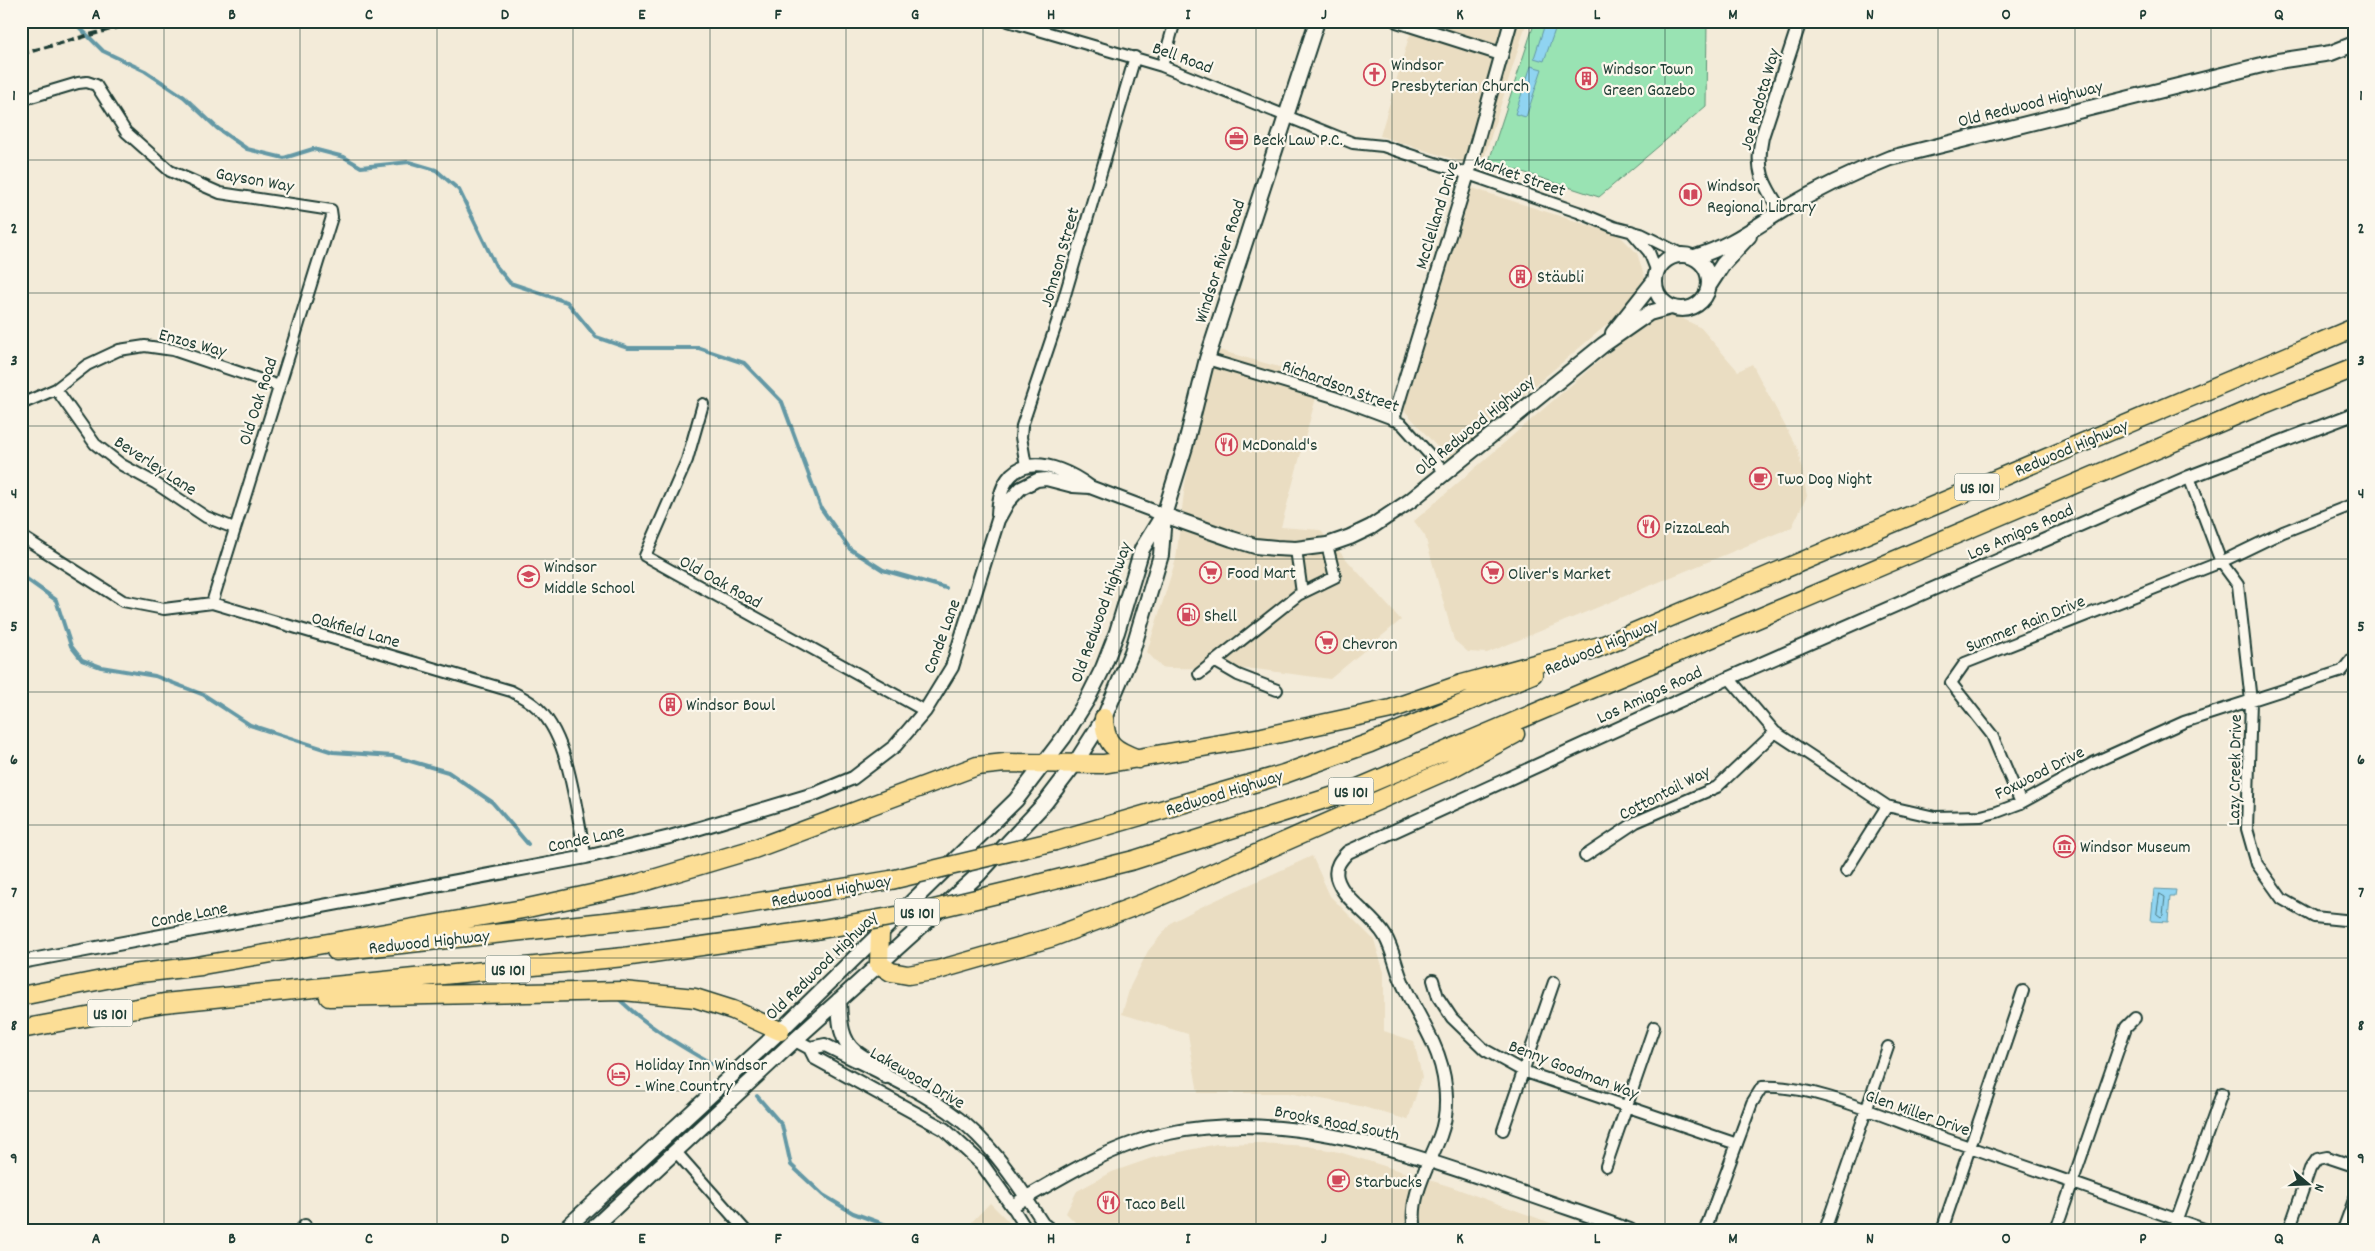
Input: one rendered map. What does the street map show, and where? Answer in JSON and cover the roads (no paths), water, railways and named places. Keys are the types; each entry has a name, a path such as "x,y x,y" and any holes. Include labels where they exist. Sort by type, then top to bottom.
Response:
{"highway":[{"name":"Redwood Highway","path":"21,996 132,974 729,907 891,880 1056,841 1284,774 1370,743 2354,328"},
{"name":"Redwood Highway","path":"21,1029 164,1003 624,957 816,930 930,910 1134,860 1356,789 1608,684 2249,410 2354,368"},
{"path":"191,967 523,909 633,885 754,849 977,766 1005,763 1103,764 1262,737 1391,709 1462,684 1600,646"},
{"path":"880,933 879,964 891,972 908,975 938,970 1054,937 1140,904 1450,769 1608,684"},
{"path":"1104,718 1104,732 1110,744 1119,752 1138,759"},
{"path":"199,1000 623,991 695,998 733,1010 788,1036"}],"main road":[{"name":"Windsor River Road","path":"1164,515 1185,447 1207,359 1317,21"},
{"name":"Old Redwood Highway","path":"2331,53 2338,48 2354,44"},
{"name":"Old Redwood Highway","path":"1688,255 1715,251 1753,231 1781,211 1840,178 1890,158 2278,61 2331,53 2341,56 2354,54"},
{"name":"Old Redwood Highway","path":"1710,284 1723,264 1753,231"},
{"path":"1688,255 1706,268 1710,284 1707,293 1697,305 1681,309 1671,307 1659,296 1656,276 1666,259 1688,255"},
{"name":"Old Redwood Highway","path":"1603,345 1640,301 1656,276"},
{"name":"Old Redwood Highway","path":"1164,515 1255,546 1296,549 1327,545 1350,537 1390,515 1603,345 1649,313 1671,307"},
{"name":"Old Redwood Highway","path":"564,1230 788,1036 839,1000 978,875 1018,834 1074,765 1104,718 1132,652 1161,556 1164,515"},
{"name":"Old Redwood Highway","path":"591,1230 676,1152 788,1036 880,933 1016,800 1064,738 1104,668 1142,549 1164,515"},
{"path":"839,1000 841,1027 845,1039 855,1052 875,1063 886,1076"}],"street":[{"name":"Bell Road","path":"1008,21 1162,66 1286,115"},
{"path":"1162,66 1175,21"},
{"path":"1397,21 1501,54"},
{"name":"McClelland Drive","path":"1393,419 1468,174 1511,21"},
{"name":"Joe Rodota Way","path":"1781,211 1761,176 1758,154 1764,128 1800,21"},
{"name":"Johnson Street","path":"1026,466 1021,437 1022,426 1057,322 1135,58"},
{"name":"Gayson Way","path":"21,100 78,83 96,84 126,132 170,171 220,193 321,206 330,210"},
{"name":"Market Street","path":"1286,115 1353,142 1383,146 1578,212 1614,227 1630,230 1688,255"},
{"name":"Old Oak Road","path":"212,603 332,217 330,210"},
{"path":"1630,230 1648,252 1656,276"},
{"name":"Enzos Way","path":"21,404 56,389 87,365 119,350 145,346 173,350 279,386"},
{"name":"Richardson Street","path":"1207,359 1334,396 1393,419 1402,424 1446,472"},
{"name":"Beverley Lane","path":"56,389 95,444 122,465 155,483 206,517 234,528"},
{"name":"Old Oak Road","path":"703,404 687,460 645,556 925,711"},
{"name":"Los Amigos Road","path":"1415,1230 1413,1214 1419,1188 1441,1134 1446,1107 1446,1089 1441,1059 1400,978 1394,955 1386,937 1376,921 1344,892 1338,882 1336,875 1340,859 1348,852 1729,678 2189,477 2354,414"},
{"name":"Conde Lane","path":"21,962 586,856 670,837 817,793 852,778 895,746 925,711 952,668 998,520 999,504 1003,490 1012,475 1026,466 1039,463 1075,476 1090,487 1164,515"},
{"name":"Lazy Creek Drive","path":"2189,477 2221,562 2238,585 2251,702 2247,829 2257,864 2282,899 2314,917 2354,921"},
{"name":"Conde Lane","path":"998,520 1014,495 1021,488 1037,480 1046,479 1073,486 1090,487"},
{"path":"2221,562 2283,532 2354,504"},
{"name":"Oakfield Lane","path":"21,536 123,601 164,609 212,603 511,691 535,705 551,724 565,751 586,856"},
{"path":"1199,674 1302,593 1335,577 1327,545"},
{"path":"1296,549 1302,593"},
{"name":"Summer Rain Drive","path":"2021,803 1992,736 1951,683 1965,663 2221,562"},
{"name":"Foxwood Drive","path":"1729,678 1775,732 1887,806 1936,817 1981,816 2021,803 2093,763 2184,722 2251,702 2342,671 2354,656"},
{"path":"1214,662 1238,675 1277,690"},
{"name":"Cottontail Way","path":"1586,856 1636,822 1717,787 1775,732"},
{"path":"1846,871 1887,806"},
{"name":"Benny Goodman Way","path":"1433,980 1438,997 1452,1018 1468,1036 1485,1050 1524,1071 1626,1108 1737,1144"},
{"path":"1503,1130 1554,982"},
{"path":"1942,1230 2023,991"},
{"path":"2056,1230 2126,1027 2135,1018"},
{"path":"1606,1166 1654,1027"},
{"name":"Lakewood Drive","path":"788,1036 810,1048 816,1058 944,1129 982,1164 1027,1230"},
{"name":"Lakewood Drive","path":"810,1048 825,1045 928,1098 959,1119 1001,1161 1043,1223 1052,1230"},
{"path":"1825,1230 1888,1047"},
{"name":"Glen Miller Drive","path":"1705,1230 1752,1103 1762,1087 1779,1086 1809,1092 1866,1110 2207,1230"},
{"path":"2173,1230 2222,1093"},
{"name":"Brooks Road South","path":"1012,1206 1108,1153 1168,1133 1204,1127 1272,1126 1371,1143 1429,1160 1630,1230"},
{"path":"676,1152 745,1230"},
{"path":"2289,1230 2310,1170 2316,1159 2327,1157 2354,1166"},
{"path":"2344,1230 2354,1200"},
{"path":"300,1230 305,1225 309,1230"}],"water":[{"path":"1546,21 1558,21 1544,61 1534,58"},
{"path":"1531,66 1542,69 1526,117 1515,114"},
{"path":"2154,889 2176,890 2175,896 2170,896 2168,922 2151,921"}],"waterway":[{"path":"73,21 103,51 145,71 184,97 217,128 247,149 284,158 313,149 344,157 361,167 409,162 436,170 459,190 496,266 510,283 567,302 596,337 628,348 699,348 744,363 782,402 821,508 850,549 883,570 946,588"},
{"path":"21,575 56,600 71,646 82,660 101,667 155,676 204,695 250,725 333,752 393,756 448,772 492,802 528,844"},
{"path":"620,1000 655,1029 719,1068"},
{"path":"757,1096 782,1125 791,1165 823,1195 853,1213 900,1230"}],"railway":[{"path":"21,54 140,21"}],"place":[{"name":"Windsor Presbyterian Church","path":"1375,74"},
{"name":"Windsor Town Green Gazebo","path":"1587,78"},
{"name":"Beck Law P.C.","path":"1237,139"},
{"name":"Windsor Regional Library","path":"1691,195"},
{"name":"Stäubli","path":"1521,276"},
{"name":"McDonald's","path":"1226,444"},
{"name":"Two Dog Night","path":"1761,478"},
{"name":"PizzaLeah","path":"1648,527"},
{"name":"Food Mart","path":"1211,572"},
{"name":"Oliver's Market","path":"1492,573"},
{"name":"Windsor Middle School","path":"528,576"},
{"name":"Shell","path":"1188,615"},
{"name":"Chevron","path":"1326,643"},
{"name":"Windsor Bowl","path":"670,704"},
{"name":"Windsor Museum","path":"2064,846"},
{"name":"Holiday Inn Windsor - Wine Country","path":"619,1074"},
{"name":"Starbucks","path":"1339,1181"},
{"name":"Taco Bell","path":"1109,1203"}]}
